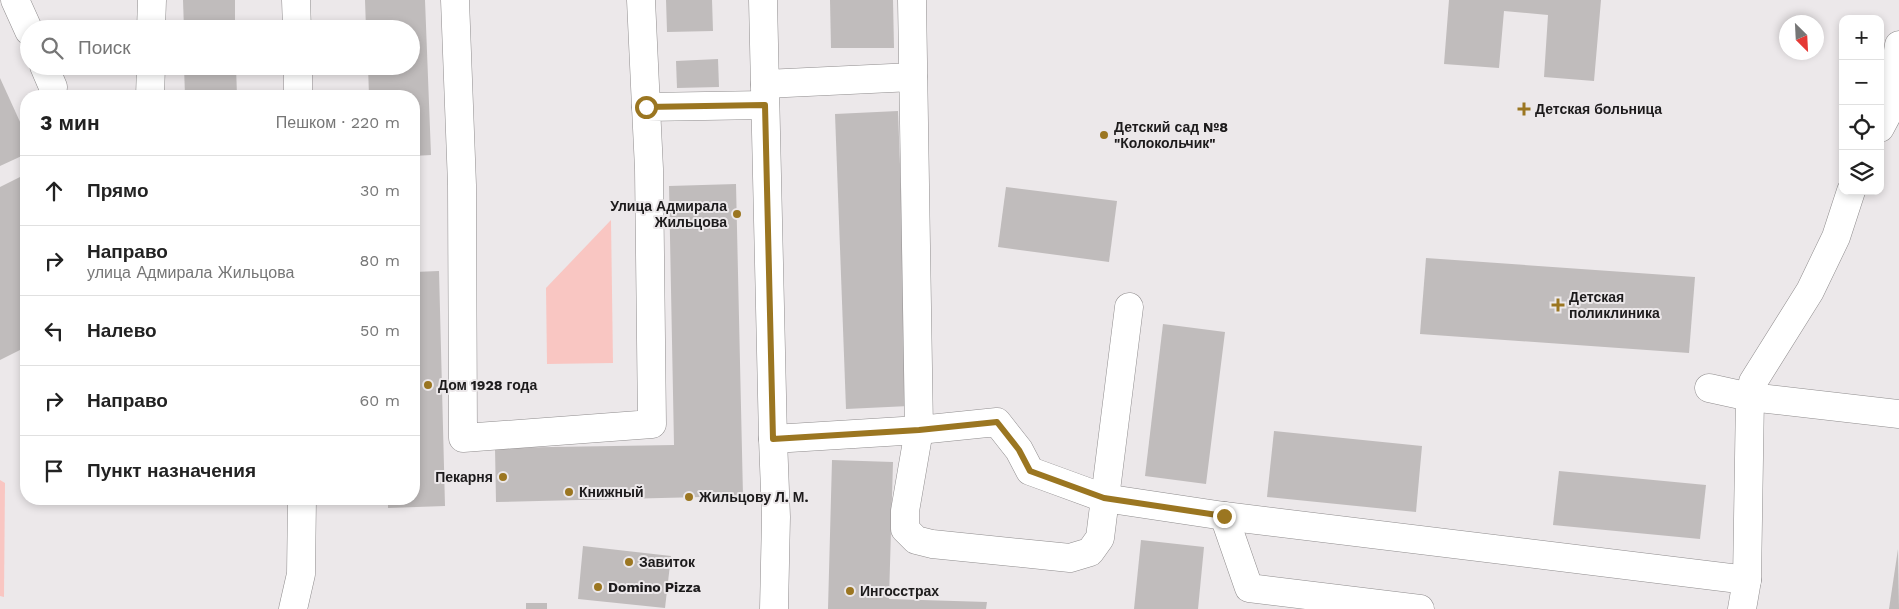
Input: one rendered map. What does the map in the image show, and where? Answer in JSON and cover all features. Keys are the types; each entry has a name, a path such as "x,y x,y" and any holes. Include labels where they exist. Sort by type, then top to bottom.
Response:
{"street":[{"path":"15,0 24,20"},
{"path":"151,20 152,0"},
{"path":"296,0 297,20"},
{"path":"455,0 462,185 463,438 652,424 649,169 641,0"},
{"path":"764,0 776,517 774,609"},
{"path":"912,0 919,430 905,511 905,529 916,540 932,544 1070,558 1090,552 1100,538 1129,307"},
{"path":"1884,120 1888,113 1899,45"},
{"path":"150,90 151,75"},
{"path":"298,75 298,90"},
{"path":"646,107 913,77"},
{"path":"1742,609 1747,580 1750,397 1753,382 1810,291 1836,237 1850,195"},
{"path":"1709,388 1750,397 1899,414"},
{"path":"773,439 919,430 997,422 1019,450 1030,471 1104,498 1224,516 1747,580"},
{"path":"293,609 301,574 302,505"},
{"path":"1224,516 1249,588 1420,609"}],"shaded area":[{"path":"611,220 613,363 547,364 546,288"},
{"path":"0,480 5,483 4,597 0,596"}],"building":[{"path":"183,0 235,0 235,20 184,20"},
{"path":"365,0 425,0 431,155 420,156 420,90 369,90 368,75 420,75 420,20 366,20"},
{"path":"666,0 712,0 713,31 667,32"},
{"path":"830,0 893,0 894,48 831,48"},
{"path":"1449,0 1601,0 1594,81 1544,77 1548,15 1504,11 1499,68 1444,64"},
{"path":"718,59 719,87 677,88 676,61"},
{"path":"184,75 236,75 237,90 185,90"},
{"path":"0,78 20,122 20,157 0,166"},
{"path":"898,111 909,406 846,409 835,114"},
{"path":"20,177 20,350 0,360 0,187"},
{"path":"736,184 743,496 496,502 495,448 674,445 669,186"},
{"path":"1006,187 1117,201 1109,262 998,247"},
{"name":"Детская поликлиника","path":"1426,258 1695,277 1689,353 1420,334"},
{"name":"Дом 1928 года","path":"439,271 445,506 388,508 388,505 420,505 420,272"},
{"path":"1163,324 1225,332 1206,484 1145,476"},
{"path":"1274,431 1422,446 1416,512 1267,497"},
{"path":"832,460 893,462 889,599 987,602 986,609 828,609"},
{"path":"1559,471 1706,485 1700,539 1553,525"},
{"path":"1141,540 1204,547 1198,609 1134,609"},
{"path":"583,546 671,556 665,608 578,599"},
{"path":"1898,549 1899,609 1889,609"},
{"path":"526,603 547,603 547,609 526,609"}],"place":[{"name":"Детская больница","path":"1524,109"},
{"name":"Детский сад №8 \"Колокольчик\"","path":"1104,135"},
{"name":"Улица Адмирала Жильцова","path":"737,214"},
{"name":"Детская поликлиника","path":"1558,305"},
{"name":"Дом 1928 года","path":"428,385"},
{"name":"Пекарня","path":"503,477"},
{"name":"Книжный","path":"569,492"},
{"name":"Жильцову Л. М.","path":"689,497"},
{"name":"Завиток","path":"629,562"},
{"name":"Domino Pizza","path":"598,587"},
{"name":"Ингосстрах","path":"850,591"}],"route":[{"path":"646,107 765,105 773,439 919,430 997,422 1019,450 1030,471 1104,498 1224,516"}]}
